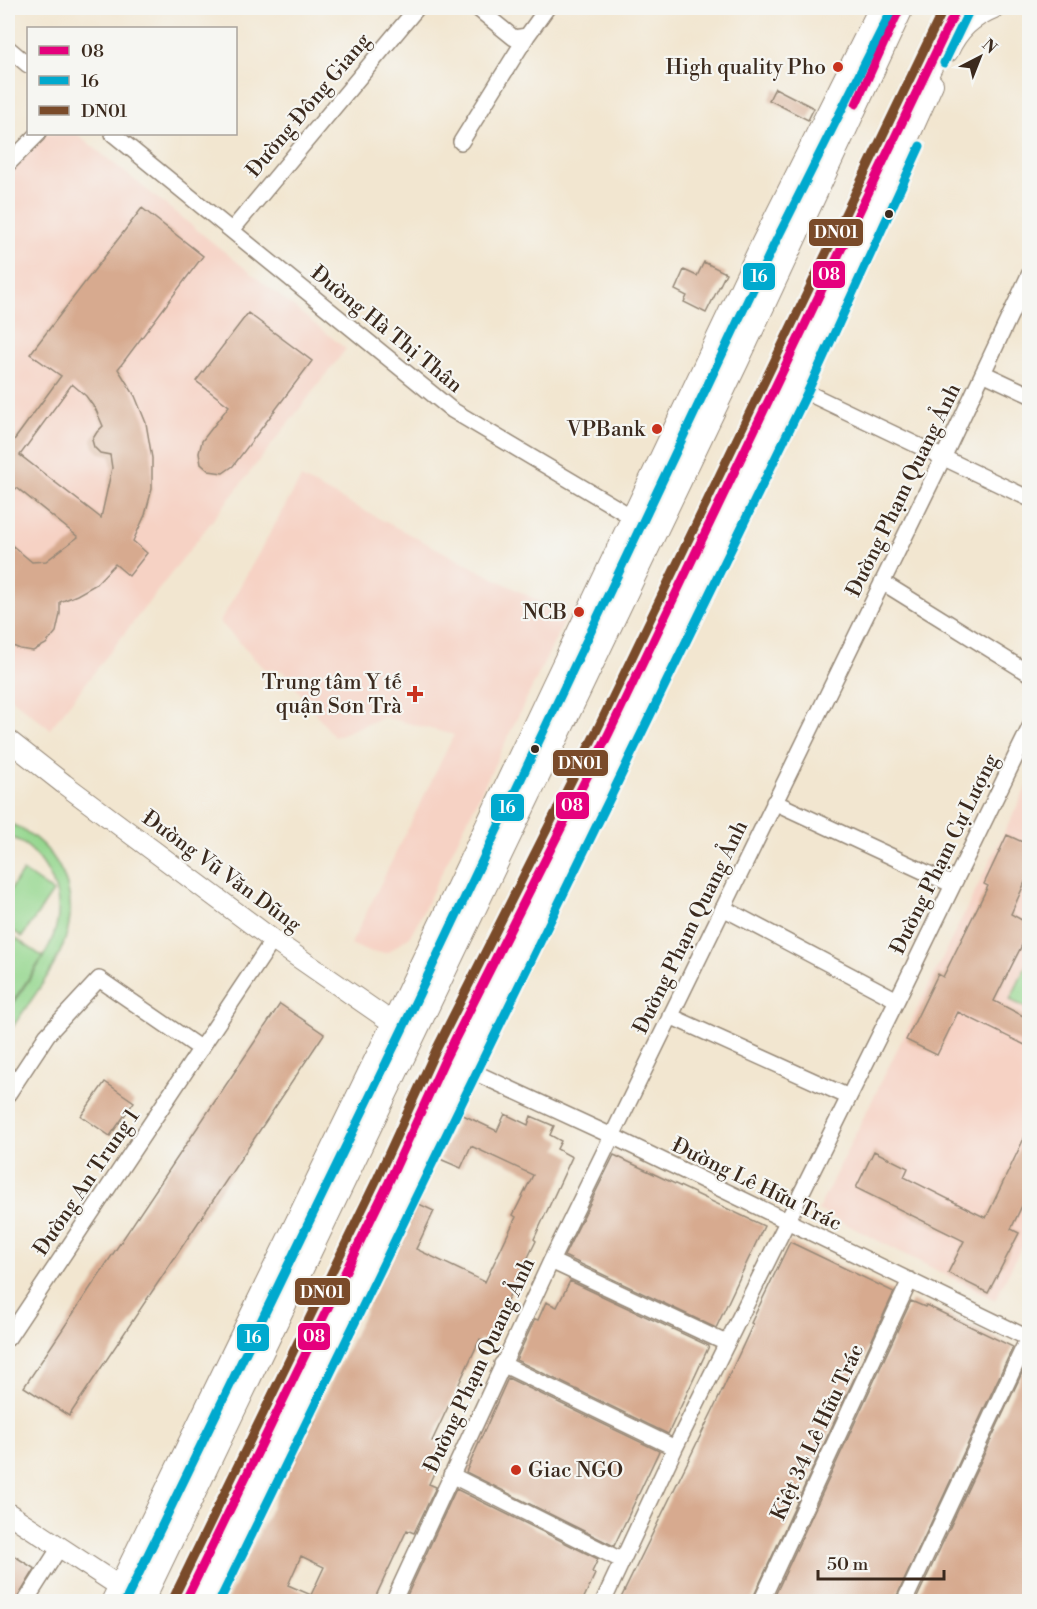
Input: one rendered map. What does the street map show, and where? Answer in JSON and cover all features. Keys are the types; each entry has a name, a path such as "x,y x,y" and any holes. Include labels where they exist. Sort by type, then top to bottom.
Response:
{"highway":[{"path":"140,1601 402,1029 654,530 740,352 900,8"},
{"path":"184,1602 388,1184 455,1062 609,733 787,384 957,8"},
{"path":"402,1029 455,1062"}],"street":[{"name":"Đường Đông Giang","path":"232,230 417,8"},
{"path":"477,8 514,38 527,36"},
{"path":"461,142 547,8"},
{"path":"115,1594 402,1029 632,517 762,242 879,8"},
{"path":"994,8 968,21 954,38 909,141 787,384 1029,499"},
{"path":"8,48 27,64"},
{"path":"8,164 37,135"},
{"name":"Đường Hà Thị Thân","path":"114,135 452,410 654,530"},
{"name":"Đường Phạm Quang Ảnh","path":"393,1602 551,1261 984,373 1029,273"},
{"path":"984,373 1029,395"},
{"path":"882,582 1029,674"},
{"name":"Đường Phạm Cự Lượng","path":"603,1602 726,1343 897,1000 1029,727"},
{"name":"Đường Vũ Văn Dũng","path":"8,740 273,940 402,1029"},
{"path":"774,802 953,885"},
{"path":"723,908 897,1000"},
{"name":"Đường An Trung 1","path":"8,1338 273,940"},
{"path":"8,1094 47,1035 99,979 201,1049"},
{"path":"670,1016 849,1097"},
{"path":"205,1602 455,1062"},
{"name":"Đường Lê Hữu Trác","path":"455,1062 1029,1339"},
{"path":"551,1261 726,1343"},
{"name":"Kiệt 34 Lê Hữu Trác","path":"761,1602 910,1280"},
{"path":"904,1602 1029,1339"},
{"path":"502,1364 675,1448"},
{"path":"451,1474 621,1560"},
{"path":"8,1513 60,1547 115,1594 140,1601"},
{"path":"25,1602 60,1547"}],"shaded area":[{"path":"38,135 78,135 346,349 50,729 8,696 8,175"},
{"name":"Trung tâm Y tế quận Sơn Trà","path":"301,478 567,616 410,936 387,953 368,952 351,944 454,735 384,717 334,737 283,671 264,669 220,622"},
{"path":"1029,782 1029,1252 1021,1248 995,1300 818,1210"}],"green space":[{"path":"8,823 29,834 53,856 67,887 70,910 67,932 60,953 8,1034 8,1011 49,947 58,919 58,904 55,888 48,872 36,855 26,846 8,836"},
{"path":"23,871 53,892 22,937 8,927 8,893"},
{"path":"8,933 43,957 8,1009"},
{"path":"1029,960 1029,1009 1010,1000"}],"building":[{"path":"775,88 814,108 808,120 769,100"},
{"path":"142,208 203,256 118,369 135,396 146,423 152,458 152,489 145,515 133,541 147,553 129,576 115,564 95,585 60,602 56,632 46,644 33,651 8,644 8,542 32,562 46,561 78,537 17,488 8,494 8,446 61,376 30,354","holes":["72,384 86,396 103,426 92,440 94,447 100,453 110,455 112,468 101,518 20,455"]},
{"path":"704,262 726,273 706,313 684,302 687,296 675,290 684,270 697,276"},
{"path":"248,313 312,361 233,466 223,473 209,471 201,464 199,453 202,441 229,406 196,381"},
{"path":"1007,835 1029,845 1029,873 1011,914 1029,924 1029,931 994,1001 1029,1019 1029,1047 958,1012 937,1055 906,1040 938,974 943,977 988,886 984,884"},
{"path":"280,1004 324,1034 69,1416 24,1387"},
{"path":"105,1082 134,1102 110,1136 81,1116"},
{"path":"461,1114 497,1131 505,1114 528,1125 531,1116 554,1126 550,1135 561,1141 557,1149 572,1157 534,1239 536,1241 497,1321 501,1323 491,1344 480,1339 432,1441 446,1447 429,1484 436,1487 414,1533 407,1530 373,1602 226,1602 417,1203 434,1211 416,1249 485,1282 516,1217 513,1215 533,1175 471,1146 461,1168 440,1159","holes":["301,1556 324,1567 311,1595 288,1585"]},
{"path":"1029,1128 1029,1191 1011,1229 1019,1233 988,1293 948,1273 964,1241 856,1188 874,1151 908,1168 904,1177 986,1218"},
{"path":"614,1155 764,1226 716,1328 564,1256"},
{"path":"790,1242 894,1292 751,1602 619,1602 713,1410"},
{"path":"570,1281 709,1346 668,1434 516,1360 535,1319 538,1320 546,1302 557,1307"},
{"path":"911,1301 925,1307 926,1305 1013,1347 894,1602 772,1602"},
{"path":"1029,1358 1029,1602 915,1602"},
{"path":"508,1378 659,1451 614,1546 466,1472"},
{"path":"456,1489 598,1559 592,1572 595,1574 582,1602 404,1602"},
{"path":"8,1552 35,1569 15,1602 8,1602"}],"transit line":[{"name":"08","path":"856,104 900,8"},
{"name":"DN01","path":"174,1597 377,1179 435,1052 598,728 944,8"},
{"name":"08","path":"185,1602 388,1184 446,1057 609,733 957,8"},
{"name":"16","path":"125,1602 403,1028 773,247 890,13"},
{"name":"16","path":"944,63 968,13"},
{"name":"16","path":"219,1602 807,393 920,146"}],"place":[{"name":"High quality Pho","path":"838,67"},
{"name":"VPBank","path":"657,429"},
{"name":"NCB","path":"579,612"},
{"name":"Trung tâm Y tế quận Sơn Trà","path":"415,694"},
{"name":"Giac NGO","path":"516,1470"}]}
